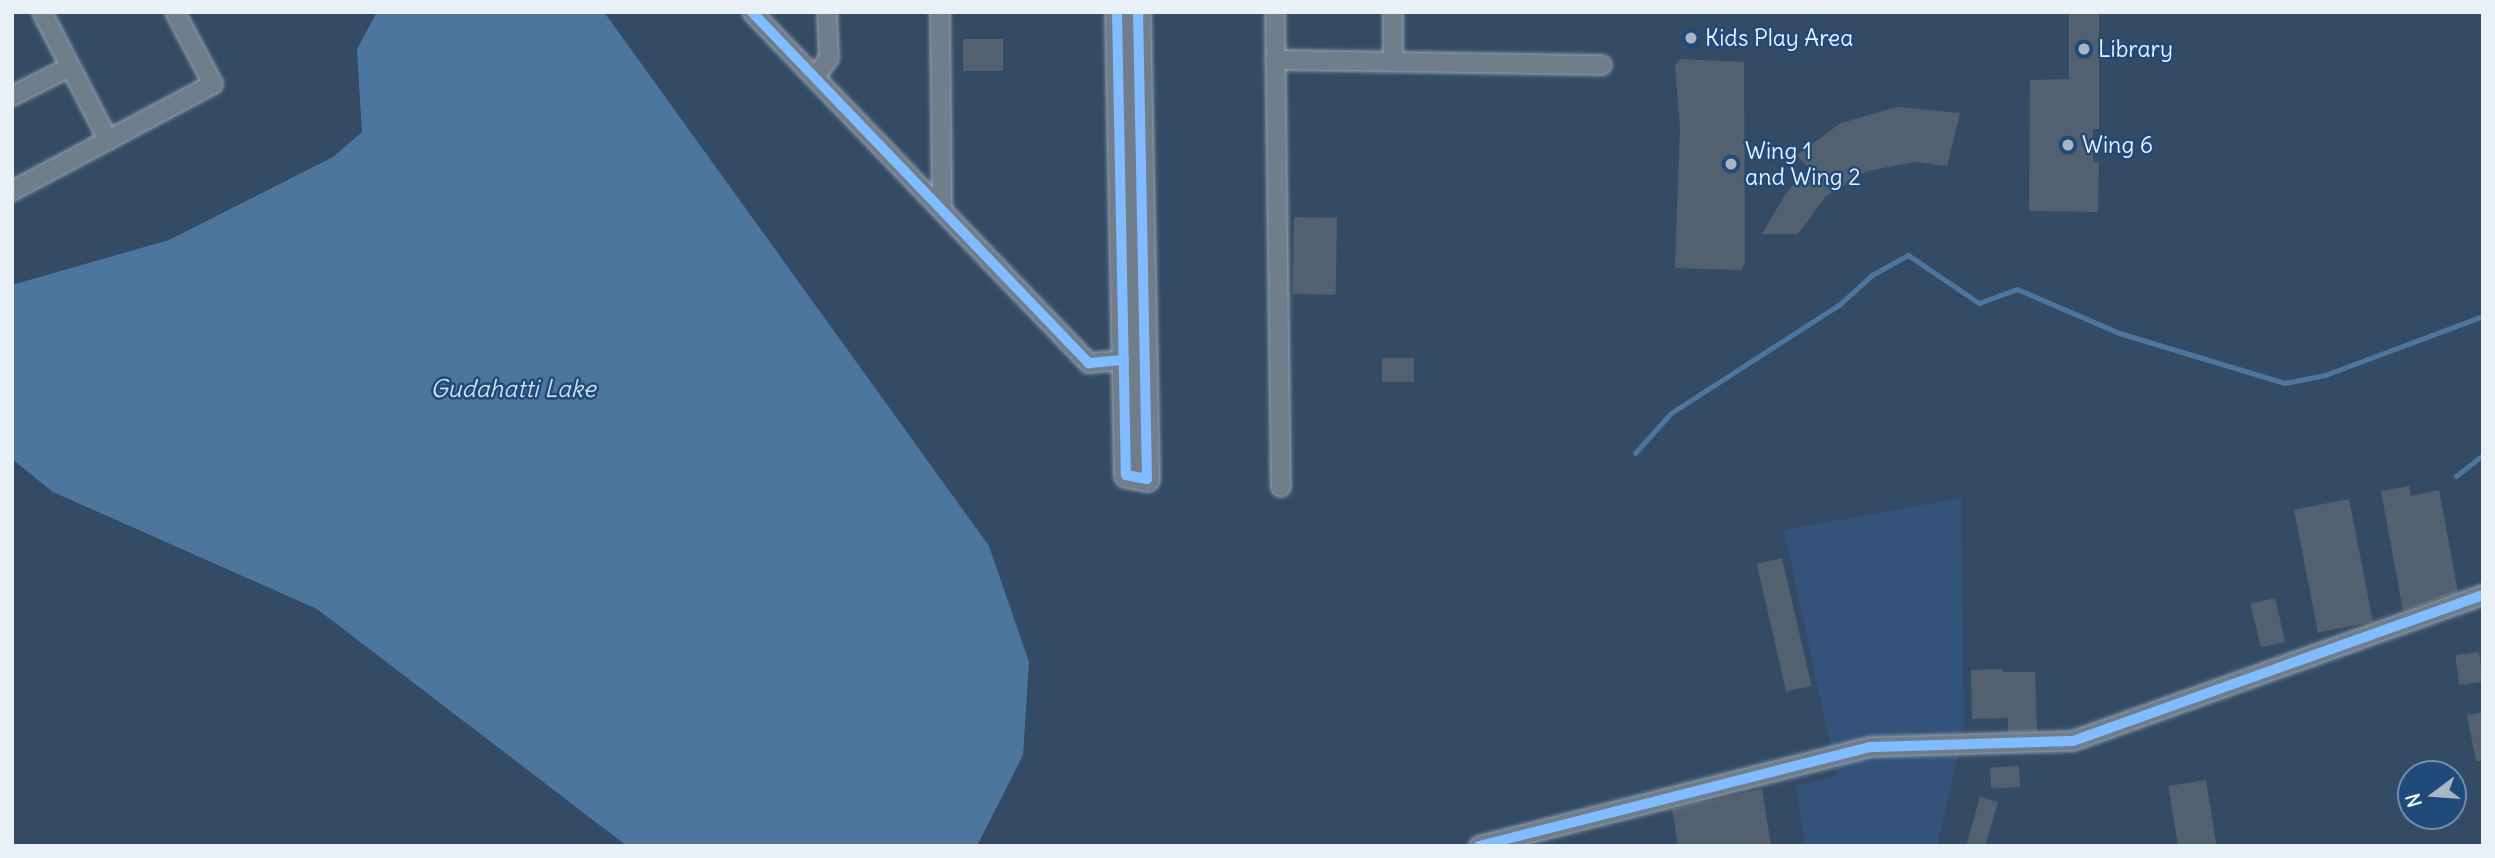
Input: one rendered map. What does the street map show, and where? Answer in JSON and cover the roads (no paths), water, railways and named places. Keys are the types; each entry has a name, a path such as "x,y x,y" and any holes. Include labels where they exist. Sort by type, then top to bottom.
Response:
{"street":[{"path":"42,12 108,140"},
{"path":"12,191 213,84 175,12"},
{"path":"752,12 1089,363 1124,360"},
{"path":"816,76 829,58 827,12"},
{"path":"940,12 942,208"},
{"path":"1117,12 1126,475 1147,479 1138,12"},
{"path":"1275,12 1281,486"},
{"path":"1393,12 1393,62"},
{"path":"1275,60 1602,65"},
{"path":"12,96 70,67"},
{"path":"1479,846 1870,747 2073,741 2483,595"}],"water":[{"name":"Gudahatti Lake","path":"377,12 604,12 989,546 1029,662 1023,755 977,846 627,846 317,609 53,492 12,459 12,285 169,240 333,157 362,132 357,49"}],"waterway":[{"path":"1635,453 1671,413 1840,304 1872,275 1908,255 1979,303 2017,289 2119,333 2285,383 2325,375 2483,316"},
{"path":"2456,476 2483,455"}],"place":[{"name":"Kids Play Area","path":"1691,38"},
{"name":"Library","path":"2084,49"},
{"name":"Wing 6","path":"2068,145"},
{"name":"Wing 1 and Wing 2","path":"1731,164"}]}
